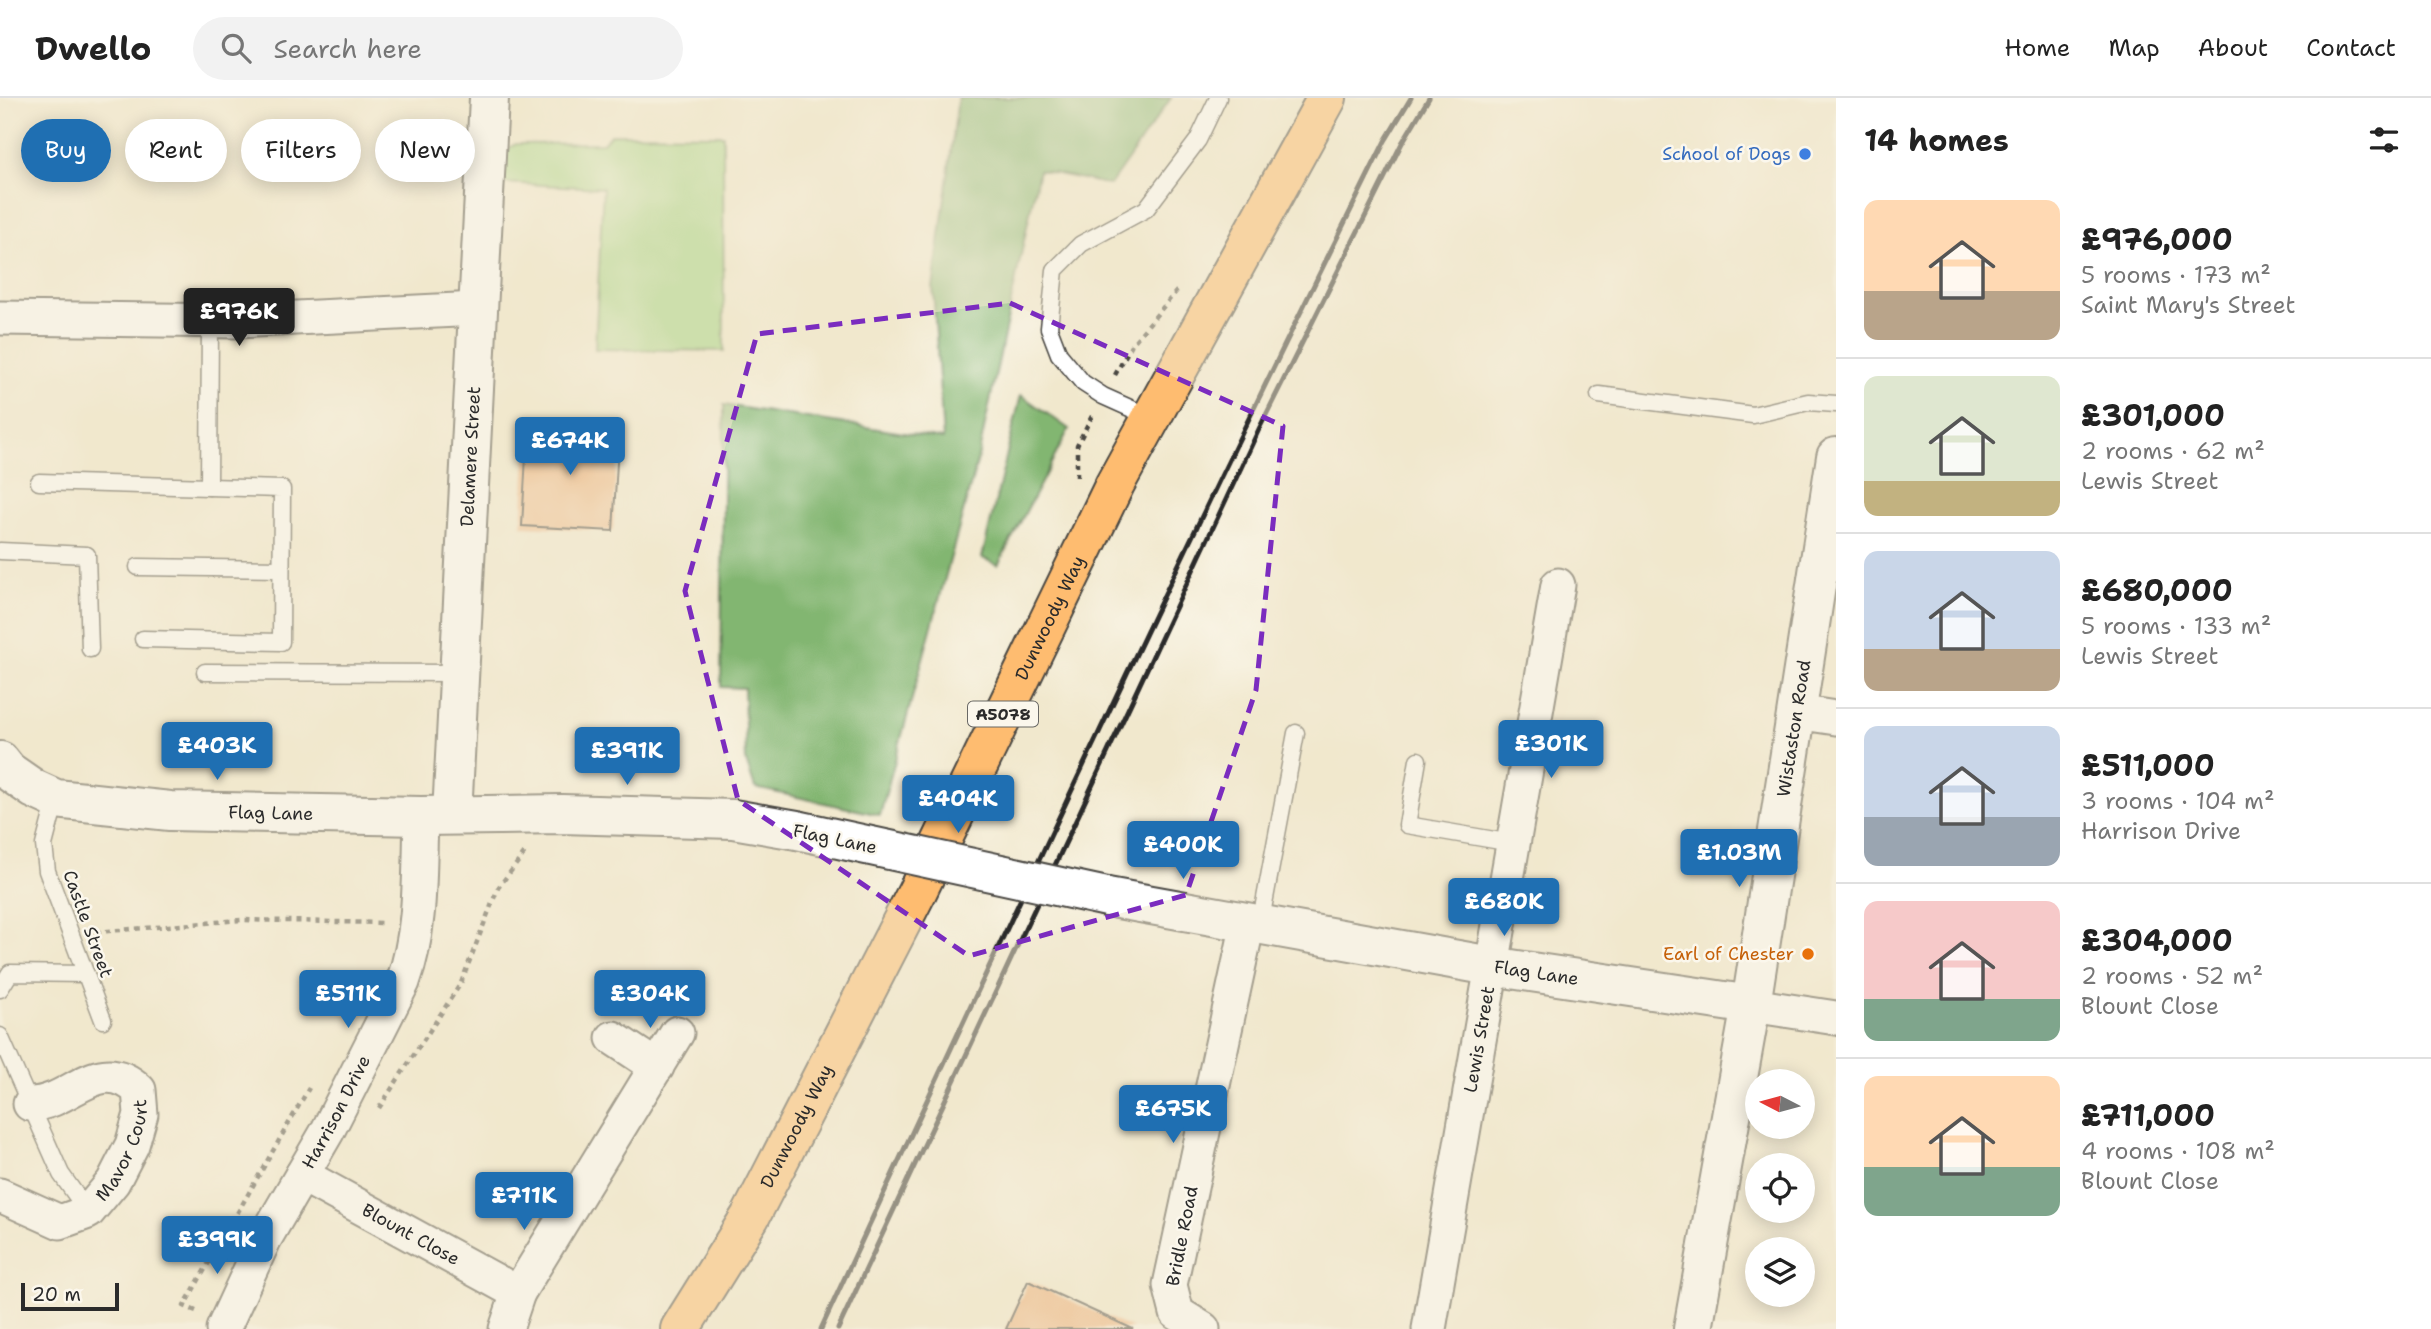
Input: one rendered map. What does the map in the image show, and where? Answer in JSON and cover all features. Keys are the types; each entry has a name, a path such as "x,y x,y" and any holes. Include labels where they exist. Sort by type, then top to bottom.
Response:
{"main road":[{"name":"Dunwoody Way","path":"680,1329 750,1217 923,880 1115,484 1293,153 1327,98"}],"street":[{"name":"Delamere Street","path":"436,816 459,673 489,98"},
{"path":"0,318 210,321 477,309"},
{"name":"Wistaston Road","path":"1693,1329 1751,1005 1836,457"},
{"name":"Lewis Street","path":"1429,1329 1558,585"},
{"path":"1796,712 1836,718"},
{"name":"Flag Lane","path":"0,761 26,783 56,799 170,811 733,819 797,830 1107,897 1491,967 1836,1018"},
{"name":"Harrison Drive","path":"202,1329 264,1240 302,1175 397,994 412,956 436,816"},
{"name":"Bridle Road","path":"1203,1329 1177,1313 1170,1285 1254,924"},
{"path":"506,1329 519,1293 677,1033"},
{"path":"613,1038 657,1067"},
{"name":"Mavor Court","path":"30,1104 43,1104 104,1075 125,1076 139,1090 141,1114 132,1144 113,1182 74,1217"},
{"name":"Blount Close","path":"302,1175 519,1293"},
{"path":"0,1195 74,1217"},
{"name":"Harrison Drive","path":"223,1329 264,1240"}],"lane":[{"path":"1152,418 1102,396 1083,383 1059,354 1049,328 1055,270 1081,244 1146,209 1198,141 1218,98"},
{"path":"209,487 210,321"},
{"path":"1599,395 1753,415 1808,402 1836,404"},
{"path":"39,482 282,489 281,642 143,639"},
{"path":"0,551 87,555 90,649"},
{"path":"138,567 281,569"},
{"path":"205,672 459,673"},
{"path":"1254,924 1296,733"},
{"path":"1418,760 1407,825 1513,843"},
{"name":"Castle Street","path":"56,799 44,845 47,871 103,1020"},
{"path":"0,989 10,973 86,974"},
{"path":"0,1036 61,1174 74,1217"}],"path":[{"path":"377,1111 461,982 498,888 531,846"},
{"path":"71,934 241,920 390,925"}],"highlighted area":[{"path":"1010,303 1283,426 1256,690 1186,895 969,956 738,800 685,591 757,334"}],"green space":[{"path":"958,98 1171,98 1110,185 1039,170 978,458 880,815 755,788 746,761 744,688 721,687 724,405 943,439 933,288"},
{"path":"611,134 723,135 724,351 595,349 603,188 501,183 500,152 516,144 603,143"},
{"path":"1021,395 1069,429 998,565 982,558"}],"building":[{"path":"528,422 619,428 613,531 522,526"},
{"path":"1028,1281 1133,1329 1006,1329"}],"railway":[{"path":"821,1329 1169,584 1385,141 1411,98"},
{"path":"838,1329 1260,427 1402,143 1429,98"}],"place":[{"name":"School of Dogs","path":"1805,154"},
{"name":"Earl of Chester","path":"1808,954"}]}
